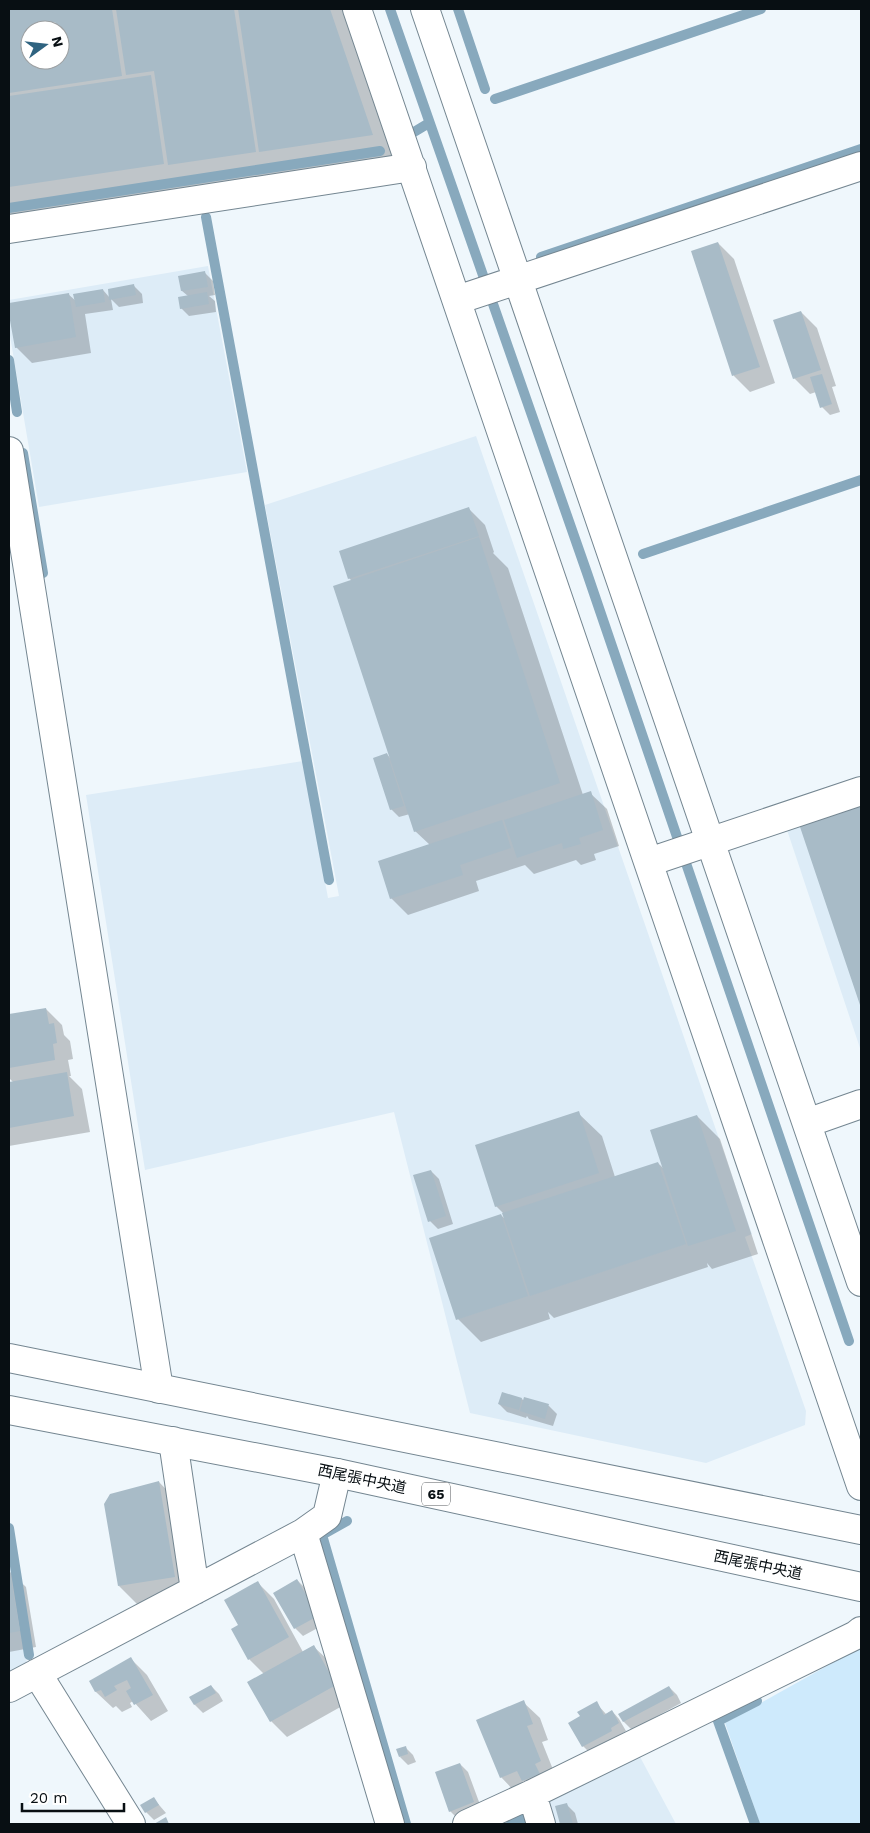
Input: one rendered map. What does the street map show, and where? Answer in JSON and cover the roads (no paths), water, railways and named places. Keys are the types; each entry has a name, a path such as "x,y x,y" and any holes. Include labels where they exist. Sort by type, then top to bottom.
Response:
{"street":[{"path":"357,9 412,167 465,298 656,859 861,1486"},
{"path":"425,9 512,282 704,843 807,1123 861,1282"},
{"path":"465,298 861,166"},
{"path":"9,229 412,167"},
{"path":"9,451 159,1389"},
{"path":"656,859 861,791"},
{"path":"807,1123 861,1104"},
{"path":"9,1358 861,1530"},
{"name":"西尾張中央道","path":"9,1410 337,1473 861,1587"},
{"path":"173,1441 195,1590"},
{"path":"9,1688 303,1533 327,1516 337,1473"},
{"path":"303,1533 390,1824"},
{"path":"467,1824 848,1640 861,1631"},
{"path":"37,1673 131,1824"},
{"path":"532,1794 541,1824"}],"waterway":[{"path":"390,9 587,573 849,1341"},
{"path":"458,9 485,89"},
{"path":"495,99 761,9"},
{"path":"414,132 429,123"},
{"path":"541,257 861,149"},
{"path":"9,208 380,151"},
{"path":"206,217 329,880"},
{"path":"9,360 17,412"},
{"path":"23,453 43,573"},
{"path":"643,554 861,480"},
{"path":"347,1521 322,1535 406,1824"},
{"path":"9,1528 29,1655"},
{"path":"755,1824 718,1721 757,1701"},
{"path":"511,1824 522,1819 524,1824"}]}
